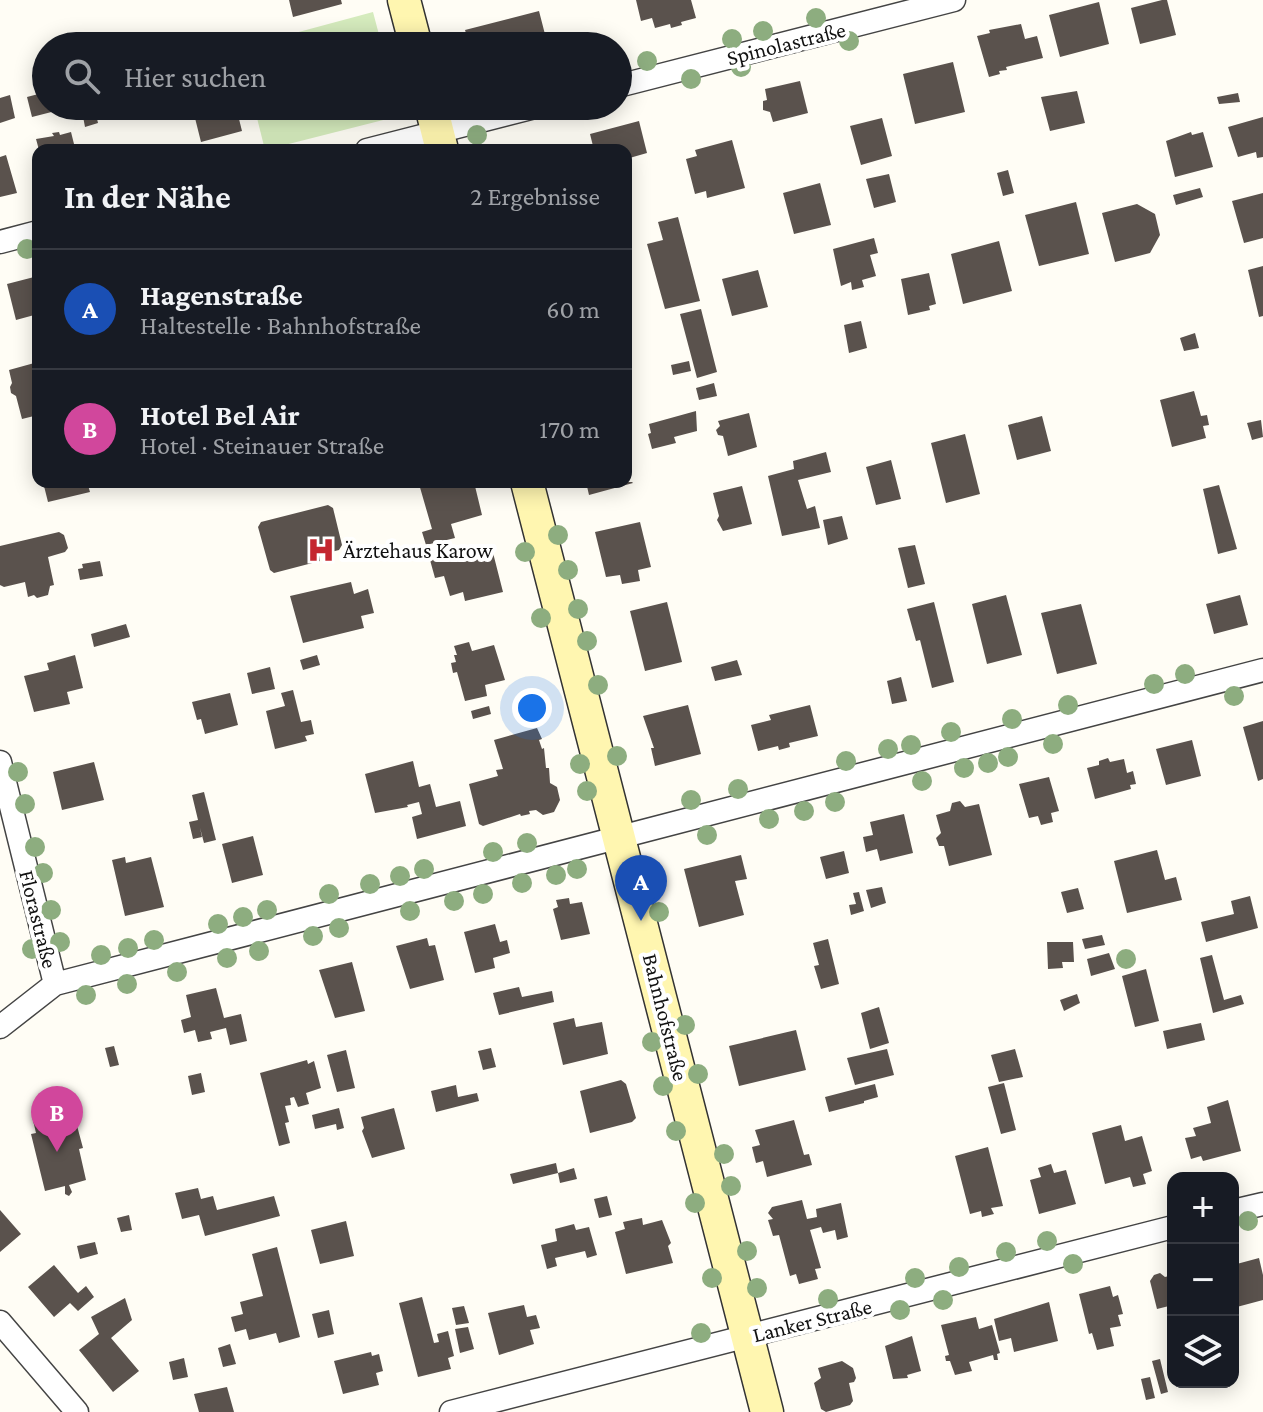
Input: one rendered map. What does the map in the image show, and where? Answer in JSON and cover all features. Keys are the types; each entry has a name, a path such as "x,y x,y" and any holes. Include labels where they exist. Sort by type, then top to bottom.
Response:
{"main road":[{"path":"404,0 412,32"},
{"name":"Bahnhofstraße","path":"529,488 767,1412"}],"street":[{"name":"Spinolastraße","path":"632,82 954,0"},
{"path":"387,144 477,120"},
{"path":"0,242 32,234"},
{"path":"0,1027 55,984 1263,670"},
{"name":"Florastraße","path":"0,762 55,984"},
{"path":"1239,1210 1263,1204"},
{"name":"Lanker Straße","path":"451,1412 1167,1229"},
{"path":"0,1322 77,1412"}],"green space":[{"path":"373,12 378,32 299,32"},
{"path":"258,120 383,120 289,144 264,144"}],"building":[{"path":"289,0 341,0 342,4 293,17"},
{"path":"636,0 691,0 696,18 671,28 670,24 655,28 652,18 641,21"},
{"path":"1167,0 1176,35 1140,44 1131,8"},
{"path":"1099,2 1109,44 1060,57 1049,15"},
{"path":"539,11 544,32 466,32"},
{"path":"1021,24 1025,39 1037,36 1043,58 1006,67 1007,70 989,77 977,36 990,33 989,30"},
{"path":"953,62 965,112 915,124 903,74"},
{"path":"800,81 808,113 773,122 770,112 763,110 763,101 767,100 765,89"},
{"path":"1077,91 1085,123 1050,131 1041,97"},
{"path":"1238,93 1240,102 1219,104 1217,97"},
{"path":"10,95 15,118 0,123 0,98"},
{"path":"32,96 32,117 27,97"},
{"path":"1263,117 1263,157 1257,158 1256,152 1238,157 1228,127"},
{"path":"882,118 892,156 861,165 850,126"},
{"path":"84,120 97,120 98,123 85,127"},
{"path":"196,120 239,120 242,131 201,142"},
{"path":"639,121 647,153 632,157 632,144 592,144 590,134"},
{"path":"59,132 60,135 71,132 74,144 37,144 36,139 54,136 52,133"},
{"path":"1191,132 1192,135 1203,132 1213,167 1175,177 1166,141"},
{"path":"732,140 745,188 707,198 706,191 695,194 686,159 697,156 695,150"},
{"path":"6,155 17,193 0,197 0,157"},
{"path":"1008,170 1014,193 1003,196 997,173"},
{"path":"889,174 896,202 874,208 866,179"},
{"path":"820,183 831,225 794,234 783,193"},
{"path":"1200,188 1203,197 1176,205 1173,195"},
{"path":"1263,193 1263,238 1244,243 1232,201"},
{"path":"1076,202 1089,254 1039,266 1025,215"},
{"path":"1137,204 1155,214 1160,235 1150,253 1115,262 1102,213"},
{"path":"678,217 700,301 665,309 647,244 663,240 658,222"},
{"path":"874,238 878,253 870,255 876,276 862,280 864,287 852,290 851,282 841,286 833,249"},
{"path":"999,241 1012,291 963,304 951,254"},
{"path":"1263,266 1263,316 1259,317 1248,270"},
{"path":"758,270 768,307 732,316 722,279"},
{"path":"929,273 936,304 929,306 930,310 908,315 901,279"},
{"path":"32,278 32,316 16,320 7,284"},
{"path":"701,309 717,372 697,378 680,314"},
{"path":"861,321 867,348 849,353 844,325"},
{"path":"1195,333 1199,348 1184,351 1180,338"},
{"path":"689,361 691,371 673,375 671,365"},
{"path":"32,364 32,416 22,419 16,396 11,393 9,370"},
{"path":"714,383 717,396 699,400 696,388"},
{"path":"1194,391 1201,416 1207,415 1209,425 1203,426 1206,438 1172,447 1160,400"},
{"path":"696,411 697,431 674,437 676,443 652,449 649,424"},
{"path":"749,413 757,447 728,456 723,436 718,435 716,430 720,426 718,421"},
{"path":"1042,416 1051,451 1017,460 1008,425"},
{"path":"1261,420 1263,437 1252,440 1247,423"},
{"path":"965,434 980,494 946,503 931,443"},
{"path":"826,452 831,472 798,480 807,509 815,506 820,528 782,536 768,476 794,469 793,461"},
{"path":"891,460 901,499 876,505 866,467"},
{"path":"1219,485 1237,549 1218,554 1203,489"},
{"path":"742,486 752,524 723,531 717,520 719,516 713,493"},
{"path":"44,488 89,488 90,492 48,502"},
{"path":"420,488 475,488 482,515 451,524 455,538 426,545 422,532 432,529"},
{"path":"587,488 615,488 589,495"},
{"path":"328,505 333,508 342,545 339,550 319,555 320,561 274,573 270,570 258,527 261,522"},
{"path":"842,516 848,539 828,545 823,520"},
{"path":"640,522 651,567 638,570 640,581 622,584 620,575 606,577 595,532"},
{"path":"59,532 64,535 68,548 65,552 48,557 54,585 50,586 48,595 28,597 25,582 4,587 0,585 0,546"},
{"path":"491,545 503,592 465,601 463,592 450,596 444,576 435,578 430,560"},
{"path":"915,545 925,584 908,588 898,548"},
{"path":"100,561 103,576 80,580 78,569 83,568 82,564"},
{"path":"351,582 354,594 368,589 374,613 361,616 364,628 303,643 290,596"},
{"path":"1006,595 1022,655 987,664 972,604"},
{"path":"1240,595 1248,625 1214,634 1206,604"},
{"path":"667,602 682,662 645,671 630,611"},
{"path":"934,602 954,682 932,688 920,640 916,641 907,609"},
{"path":"1081,604 1097,664 1057,674 1041,613"},
{"path":"126,624 130,637 94,647 91,634"},
{"path":"469,642 472,651 494,645 505,680 485,685 487,696 465,701 457,672 453,673 451,663 456,662 454,646"},
{"path":"75,655 83,688 67,692 70,704 34,712 24,676 49,670 47,663"},
{"path":"317,655 320,665 303,670 300,660"},
{"path":"737,660 742,675 715,681 711,667"},
{"path":"270,667 275,689 252,694 247,673"},
{"path":"901,677 907,701 892,704 887,681"},
{"path":"293,690 301,722 311,720 314,734 305,736 307,741 275,749 266,711 285,706 281,693"},
{"path":"230,693 238,725 205,734 192,702"},
{"path":"688,705 701,754 655,766 651,748 654,748 643,716"},
{"path":"810,705 818,736 789,743 790,747 779,750 778,746 758,751 751,725 771,720 769,715"},
{"path":"489,706 491,714 473,719 471,711"},
{"path":"1263,721 1263,779 1258,781 1243,727"},
{"path":"537,728 542,739 539,740 544,748 546,768 549,768 550,783 557,787 560,800 554,812 543,815 536,810 529,811 530,814 520,814 483,826 479,824 469,784 498,776 496,770 503,769 494,740"},
{"path":"1192,740 1201,776 1166,785 1156,749"},
{"path":"1108,758 1110,762 1124,759 1127,773 1133,771 1136,784 1130,785 1131,789 1095,799 1087,768 1099,765 1099,761"},
{"path":"413,761 419,787 430,784 436,807 460,801 466,826 417,839 412,817 422,814 419,802 375,813 365,774"},
{"path":"94,762 104,800 62,810 53,772"},
{"path":"1049,777 1059,811 1051,813 1053,822 1041,825 1038,816 1029,818 1019,784"},
{"path":"204,792 216,840 204,843 200,828 202,837 193,839 189,822 198,820 192,795"},
{"path":"960,801 965,807 979,804 992,855 949,866 944,846 939,846 936,838 941,833 936,815 950,811 952,803"},
{"path":"904,814 913,853 880,861 877,849 866,852 863,837 873,835 870,822"},
{"path":"253,836 263,875 232,883 222,844"},
{"path":"1157,850 1165,880 1176,877 1182,900 1127,913 1114,861"},
{"path":"844,851 849,873 826,879 820,857"},
{"path":"741,855 747,879 735,881 744,915 699,927 684,869"},
{"path":"125,857 126,863 151,857 164,907 125,916 112,860"},
{"path":"882,887 886,903 871,908 866,890"},
{"path":"1078,888 1084,909 1067,913 1061,892"},
{"path":"859,892 864,911 851,915 849,905 856,904 853,893"},
{"path":"1250,896 1258,928 1206,942 1201,922 1234,914 1231,901"},
{"path":"569,898 570,904 582,902 590,934 561,940 553,909 558,907 556,900"},
{"path":"495,924 500,942 507,940 510,953 493,958 495,968 475,973 464,932"},
{"path":"1102,935 1105,945 1085,949 1082,939"},
{"path":"427,938 429,946 435,945 444,980 410,989 396,946"},
{"path":"828,939 839,984 821,989 814,966 819,965 813,943"},
{"path":"1047,942 1073,942 1074,962 1062,962 1063,968 1048,969"},
{"path":"1109,953 1115,969 1091,976 1087,959"},
{"path":"1212,955 1224,1000 1241,995 1244,1004 1213,1013 1200,958"},
{"path":"352,962 365,1011 335,1018 319,970"},
{"path":"1146,969 1159,1021 1135,1027 1122,976"},
{"path":"519,987 522,997 552,991 554,1002 499,1015 493,993"},
{"path":"216,988 224,1018 241,1014 247,1041 230,1045 226,1028 210,1032 212,1039 198,1042 195,1030 184,1033 181,1020 191,1017 186,995"},
{"path":"1077,994 1080,1003 1064,1011 1060,1000"},
{"path":"879,1007 889,1043 870,1049 861,1013"},
{"path":"574,1018 576,1027 602,1022 608,1054 563,1065 553,1023"},
{"path":"1201,1023 1205,1040 1167,1049 1163,1031"},
{"path":"796,1030 806,1070 739,1086 729,1046"},
{"path":"114,1046 119,1065 110,1067 105,1048"},
{"path":"491,1048 496,1067 483,1070 478,1051"},
{"path":"887,1049 894,1075 855,1085 847,1058"},
{"path":"1015,1049 1023,1077 999,1082 991,1055"},
{"path":"346,1050 355,1088 337,1092 327,1055"},
{"path":"307,1060 308,1064 314,1061 321,1088 306,1093 309,1104 298,1107 294,1097 290,1098 291,1105 285,1106 289,1122 285,1123 290,1143 279,1146 260,1073"},
{"path":"201,1073 205,1092 192,1095 188,1076"},
{"path":"621,1080 626,1084 636,1118 632,1122 590,1133 580,1091"},
{"path":"1004,1083 1016,1130 1001,1134 988,1087"},
{"path":"875,1084 878,1097 829,1112 825,1097"},
{"path":"456,1085 458,1097 477,1093 479,1101 436,1112 431,1091"},
{"path":"1228,1100 1241,1151 1203,1161 1201,1156 1191,1159 1185,1138 1196,1136 1193,1128 1211,1123 1207,1107"},
{"path":"339,1108 344,1128 337,1130 336,1124 315,1129 312,1115"},
{"path":"394,1108 405,1149 372,1158 362,1131 361,1117"},
{"path":"54,1111 59,1126 76,1122 83,1148 79,1149 86,1180 69,1185 72,1192 69,1196 65,1194 65,1186 45,1191 31,1134 36,1133 32,1116"},
{"path":"794,1120 804,1155 809,1154 812,1165 767,1177 763,1161 756,1163 752,1147 760,1145 755,1130"},
{"path":"1121,1125 1125,1141 1142,1136 1152,1171 1143,1174 1146,1184 1133,1187 1130,1177 1105,1184 1092,1133"},
{"path":"988,1147 1003,1206 991,1208 994,1214 982,1217 981,1211 970,1214 955,1156"},
{"path":"556,1163 558,1173 513,1184 510,1174"},
{"path":"1051,1164 1054,1173 1066,1170 1076,1204 1039,1214 1030,1180 1041,1177 1038,1168"},
{"path":"574,1168 577,1179 560,1183 558,1173"},
{"path":"198,1188 201,1199 213,1196 217,1210 274,1196 280,1216 205,1236 199,1215 182,1219 175,1193"},
{"path":"607,1196 612,1215 599,1218 594,1199"},
{"path":"802,1200 807,1219 817,1217 816,1209 841,1203 848,1237 837,1240 835,1230 823,1233 821,1227 810,1230 821,1268 815,1269 818,1279 799,1284 796,1274 790,1276 779,1235 773,1236 768,1220 773,1219 768,1213 772,1207"},
{"path":"0,1210 21,1234 0,1252"},
{"path":"129,1215 132,1230 121,1232 117,1218"},
{"path":"642,1218 643,1225 662,1220 671,1243 668,1246 673,1263 626,1274 615,1232 625,1229 623,1222"},
{"path":"346,1221 354,1256 320,1264 311,1230"},
{"path":"574,1224 576,1230 589,1227 597,1255 587,1258 585,1251 555,1258 557,1266 547,1269 541,1245 557,1241 555,1229"},
{"path":"95,1242 98,1254 80,1259 77,1246"},
{"path":"277,1247 300,1337 279,1343 276,1333 249,1340 246,1329 235,1332 231,1317 243,1314 240,1302 263,1296 252,1254"},
{"path":"1259,1258 1263,1300 1239,1306 1239,1263"},
{"path":"54,1265 78,1293 86,1286 94,1297 78,1311 70,1303 54,1317 28,1287"},
{"path":"1160,1273 1167,1276 1167,1306 1157,1309 1150,1281"},
{"path":"1110,1286 1113,1297 1118,1295 1123,1314 1118,1315 1121,1326 1110,1328 1114,1346 1097,1350 1092,1333 1089,1334 1079,1294"},
{"path":"422,1297 434,1343 439,1342 437,1334 448,1331 454,1356 448,1358 451,1369 418,1377 399,1303"},
{"path":"125,1298 132,1320 111,1338 139,1371 113,1392 79,1350 99,1334 91,1317"},
{"path":"1049,1302 1058,1341 1014,1352 1011,1338 999,1341 994,1319"},
{"path":"524,1305 527,1317 536,1315 540,1328 530,1330 534,1344 499,1355 488,1313"},
{"path":"464,1306 469,1323 456,1325 452,1308"},
{"path":"329,1310 334,1334 318,1338 312,1314"},
{"path":"976,1317 979,1329 992,1325 1000,1353 997,1354 998,1360 994,1360 993,1355 969,1362 972,1371 955,1375 950,1361 946,1361 945,1356 949,1355 941,1325"},
{"path":"468,1327 474,1349 460,1353 455,1329"},
{"path":"912,1336 921,1371 907,1375 908,1378 893,1379 885,1346"},
{"path":"230,1344 236,1364 223,1367 218,1348"},
{"path":"371,1352 372,1356 379,1354 383,1371 376,1373 379,1385 343,1394 334,1361"},
{"path":"184,1358 188,1377 173,1380 169,1362"},
{"path":"1160,1359 1168,1392 1161,1394 1152,1361"},
{"path":"842,1361 853,1368 856,1378 849,1383 853,1401 850,1405 826,1412 821,1409 814,1383 821,1378 818,1368"},
{"path":"1150,1377 1155,1398 1146,1400 1141,1379"},
{"path":"227,1387 234,1412 199,1412 194,1394"}],"place":[{"name":"Ärztehaus Karow","path":"321,550"},
{"name":"Hagenstraße","path":"641,921"},
{"name":"Hotel Bel Air","path":"57,1152"}]}
